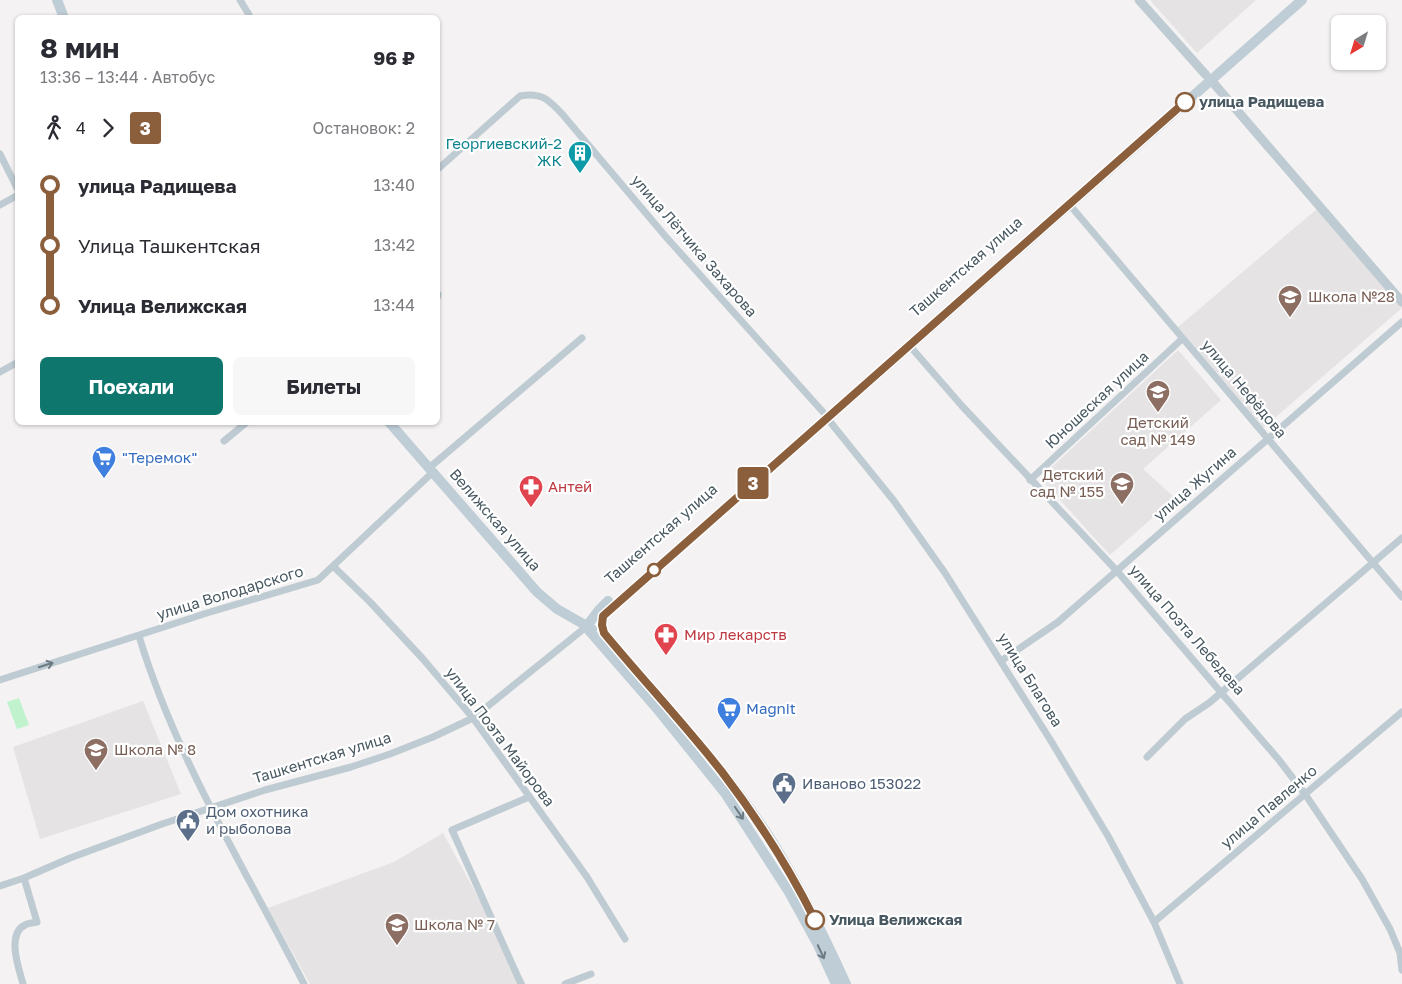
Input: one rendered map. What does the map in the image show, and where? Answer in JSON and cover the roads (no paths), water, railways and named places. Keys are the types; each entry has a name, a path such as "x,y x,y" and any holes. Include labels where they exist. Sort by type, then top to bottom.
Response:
{"main road":[{"path":"57,0 63,15"},
{"name":"Ташкентская улица","path":"595,632 596,614 607,602 907,343 1208,77 1292,0"},
{"name":"Ташкентская улица","path":"1208,77 1302,0"},
{"name":"Ташкентская улица","path":"595,632 607,611 825,415"},
{"name":"Велижская улица","path":"392,425 537,592 557,609 595,632 722,772 772,842 799,888 846,984"},
{"name":"Велижская улица","path":"595,632 725,793 790,892 836,984"}],"street":[{"path":"240,0 249,15"},
{"path":"1139,0 1402,302"},
{"name":"улица Лётчика Захарова","path":"440,167 520,96 532,94 545,98 564,115 666,237 825,415"},
{"path":"0,154 15,184"},
{"path":"0,205 15,197"},
{"name":"улица Нефёдова","path":"1067,202 1402,597"},
{"name":"улица Жугина","path":"1001,661 1058,622 1402,322"},
{"name":"улица Володарского","path":"0,680 207,613 318,580 334,567 431,470 582,338"},
{"name":"Юношеская улица","path":"1030,480 1182,339"},
{"name":"улица Поэта Лебедева","path":"907,343 1030,480 1075,524 1117,570 1279,760 1305,794 1362,878 1390,929 1400,953 1402,970"},
{"path":"0,372 15,364"},
{"name":"улица Благова","path":"825,415 909,521 1001,661 1090,804 1154,922 1180,984"},
{"path":"224,441 243,425"},
{"path":"1147,758 1185,719 1221,692 1402,538"},
{"name":"улица Поэта Майорова","path":"334,567 370,602 473,718 587,877 625,939"},
{"name":"Ташкентская улица","path":"0,886 70,858 210,808 390,754 473,718 595,632"},
{"path":"139,636 172,727 210,808 304,984"},
{"name":"улица Павленко","path":"1154,922 1402,712"},
{"path":"521,984 452,830 529,797"},
{"path":"23,984 14,946 17,934 23,925 37,922 24,878"},
{"path":"565,984 591,974"}],"place":[{"name":"улица Радищева","path":"1185,102"},
{"name":"Георгиевский-2 ЖК","path":"580,174"},
{"name":"Школа №28","path":"1290,318"},
{"name":"Детский сад № 149","path":"1158,413"},
{"name":"\"Теремок\"","path":"104,479"},
{"name":"Детский сад № 155","path":"1122,505"},
{"name":"Антей","path":"531,508"},
{"name":"Мир лекарств","path":"666,656"},
{"name":"Magnit","path":"729,730"},
{"name":"Школа № 8","path":"96,771"},
{"name":"Иваново 153022","path":"784,805"},
{"name":"Дом охотника и рыболова","path":"188,842"},
{"name":"Улица Велижская","path":"815,920"},
{"name":"Школа № 7","path":"397,946"}]}
